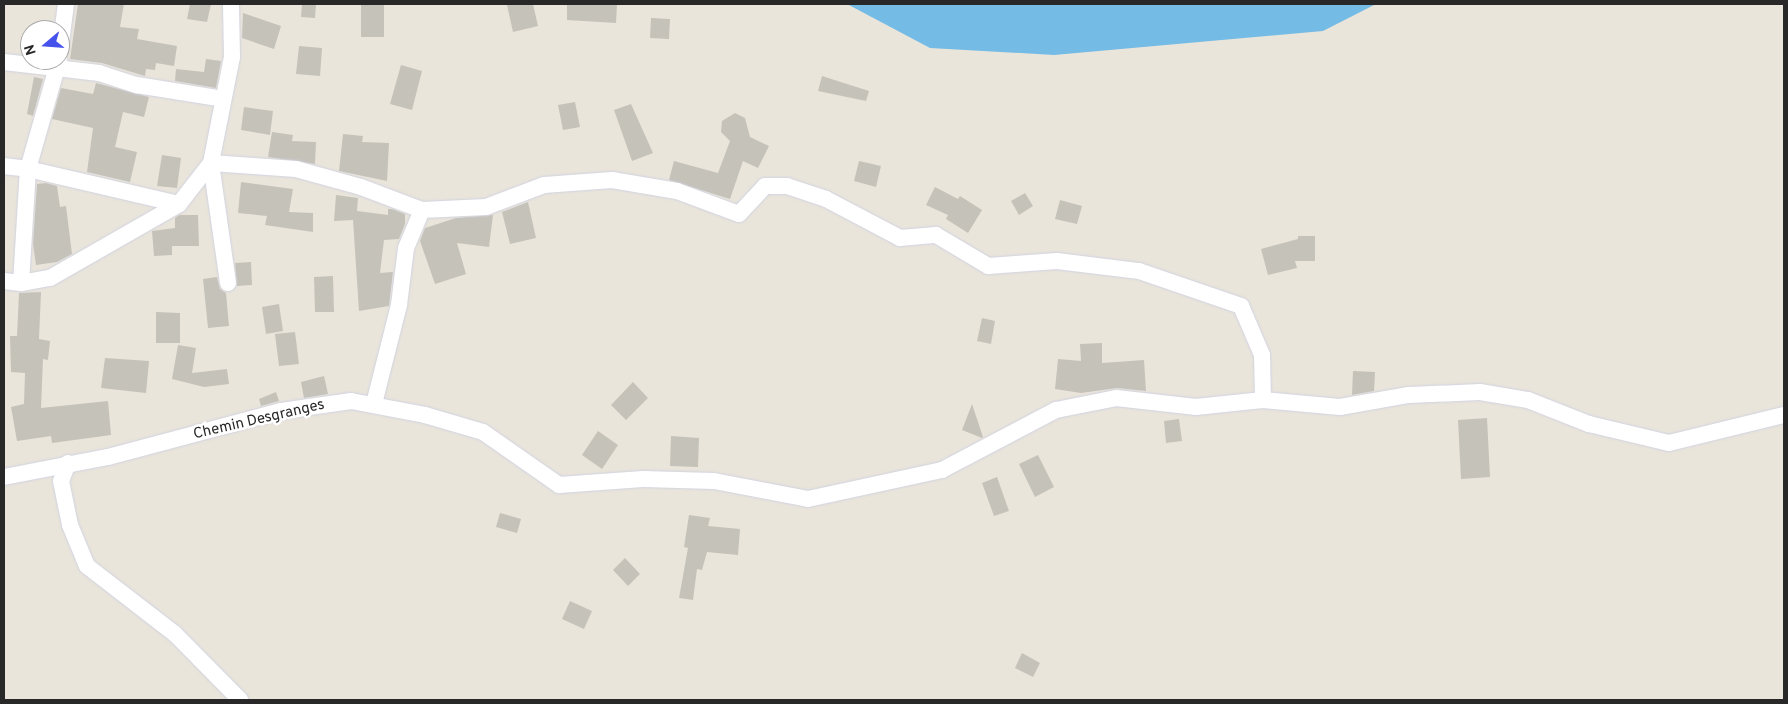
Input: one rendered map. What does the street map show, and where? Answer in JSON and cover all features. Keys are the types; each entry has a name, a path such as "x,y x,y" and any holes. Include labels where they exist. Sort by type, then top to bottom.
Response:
{"street":[{"path":"64,20 66,4"},
{"path":"228,283 211,163 232,57 231,4"},
{"path":"4,62 20,63"},
{"path":"70,67 99,73 137,85 223,100"},
{"path":"21,283 28,168 57,70"},
{"path":"4,281 21,283 50,278 179,204 211,163"},
{"path":"211,163 296,169 361,187 422,210 486,207 544,185 612,180 677,192 738,214 765,186 787,186 842,206 900,238 936,234 988,266 1056,261 1140,271 1242,306 1262,355 1263,400"},
{"path":"4,166 28,168 179,204"},
{"path":"374,404 399,305 406,248 422,210"},
{"name":"Chemin Desgranges","path":"4,477 126,452 282,412 351,400 374,404 483,432 559,485 643,479 714,481 808,499 942,470 1005,436 1065,408 1116,398 1196,407 1263,400 1340,407 1409,395 1480,392 1528,400 1589,424 1670,443 1784,415"},
{"path":"68,463 60,481 70,525 87,566 175,634 240,700"}],"water":[{"path":"847,4 1376,4 1323,31 1054,55 930,48"}],"building":[{"path":"78,4 124,4 120,27 139,29 137,39 177,46 174,66 156,63 155,70 146,69 145,76 102,63 70,59"},
{"path":"190,4 211,4 207,22 187,19"},
{"path":"302,4 316,4 315,18 301,17"},
{"path":"361,4 384,4 384,37 361,37"},
{"path":"533,4 538,26 513,32 507,5"},
{"path":"567,4 617,4 616,23 567,20"},
{"path":"243,13 281,26 274,49 242,38"},
{"path":"651,18 670,19 669,39 650,38"},
{"path":"299,46 322,48 320,76 296,74"},
{"path":"206,59 221,61 216,88 175,81 176,69 204,72"},
{"path":"401,65 422,71 412,110 390,104"},
{"path":"822,76 869,91 866,101 818,91"},
{"path":"34,77 43,79 33,116 27,114"},
{"path":"96,83 149,97 144,117 123,112 115,147 137,152 130,182 87,172 93,128 52,119 61,88 93,94"},
{"path":"575,102 580,127 563,130 558,105"},
{"path":"631,104 653,153 632,161 614,110"},
{"path":"244,107 273,111 270,135 241,130"},
{"path":"735,113 745,118 750,137 769,146 758,168 743,161 730,199 669,180 674,161 718,173 730,141 721,132 722,121"},
{"path":"272,132 293,135 292,141 316,142 315,164 268,157"},
{"path":"343,134 363,136 362,142 389,143 387,181 339,171"},
{"path":"162,155 181,158 177,188 157,186"},
{"path":"859,161 881,166 876,187 854,181"},
{"path":"241,182 293,189 289,212 313,213 313,232 265,225 267,216 238,213"},
{"path":"46,183 57,186 60,207 66,206 72,254 57,262 36,265 33,244 37,184"},
{"path":"935,187 958,199 960,196 982,210 968,233 946,219 948,215 926,205"},
{"path":"1025,193 1033,206 1019,215 1011,201"},
{"path":"336,195 358,198 357,211 388,215 388,209 392,209 405,214 405,224 399,239 384,240 380,273 393,272 389,306 359,311 353,220 334,221"},
{"path":"1060,200 1082,206 1077,224 1055,219"},
{"path":"528,202 536,238 510,244 502,212"},
{"path":"179,215 198,215 199,246 172,246 172,255 154,256 152,231 175,228 175,218"},
{"path":"493,215 489,247 457,243 466,274 435,284 420,241 425,228 456,218"},
{"path":"1298,236 1315,236 1315,261 1295,261 1297,268 1268,275 1261,249 1298,239"},
{"path":"251,262 252,285 237,286 235,263"},
{"path":"333,276 334,312 315,312 314,277"},
{"path":"217,277 220,289 226,293 229,326 208,328 203,279"},
{"path":"41,292 39,339 50,341 48,360 43,359 41,408 108,401 111,435 52,443 51,436 17,441 11,407 24,404 25,373 11,372 10,336 17,336 19,293"},
{"path":"279,304 283,331 266,334 262,307"},
{"path":"156,312 180,313 180,343 156,343"},
{"path":"982,318 995,321 991,344 977,341"},
{"path":"295,332 299,364 279,366 275,334"},
{"path":"1102,343 1102,363 1144,360 1146,391 1117,388 1081,393 1055,389 1058,359 1081,361 1080,344"},
{"path":"178,345 196,348 192,373 227,369 229,384 204,387 172,379"},
{"path":"105,358 149,361 146,393 101,388"},
{"path":"1353,371 1375,372 1374,391 1352,395"},
{"path":"324,376 328,394 304,398 301,382"},
{"path":"633,382 648,398 626,420 611,405"},
{"path":"276,392 279,401 261,406 259,399"},
{"path":"972,404 983,437 982,438 962,430"},
{"path":"1487,418 1490,477 1461,479 1458,420"},
{"path":"1179,419 1182,441 1166,443 1164,421"},
{"path":"598,431 618,445 602,469 582,455"},
{"path":"671,436 699,438 698,467 670,466"},
{"path":"1038,455 1054,487 1035,497 1019,464"},
{"path":"997,477 1009,511 994,516 982,483"},
{"path":"500,513 521,519 517,533 496,527"},
{"path":"689,515 710,518 708,526 740,529 738,555 707,552 702,570 697,569 693,600 679,598 688,548 684,547"},
{"path":"625,558 640,574 628,586 613,570"},
{"path":"570,601 592,611 584,629 562,619"},
{"path":"1022,653 1040,663 1033,677 1015,668"}]}
